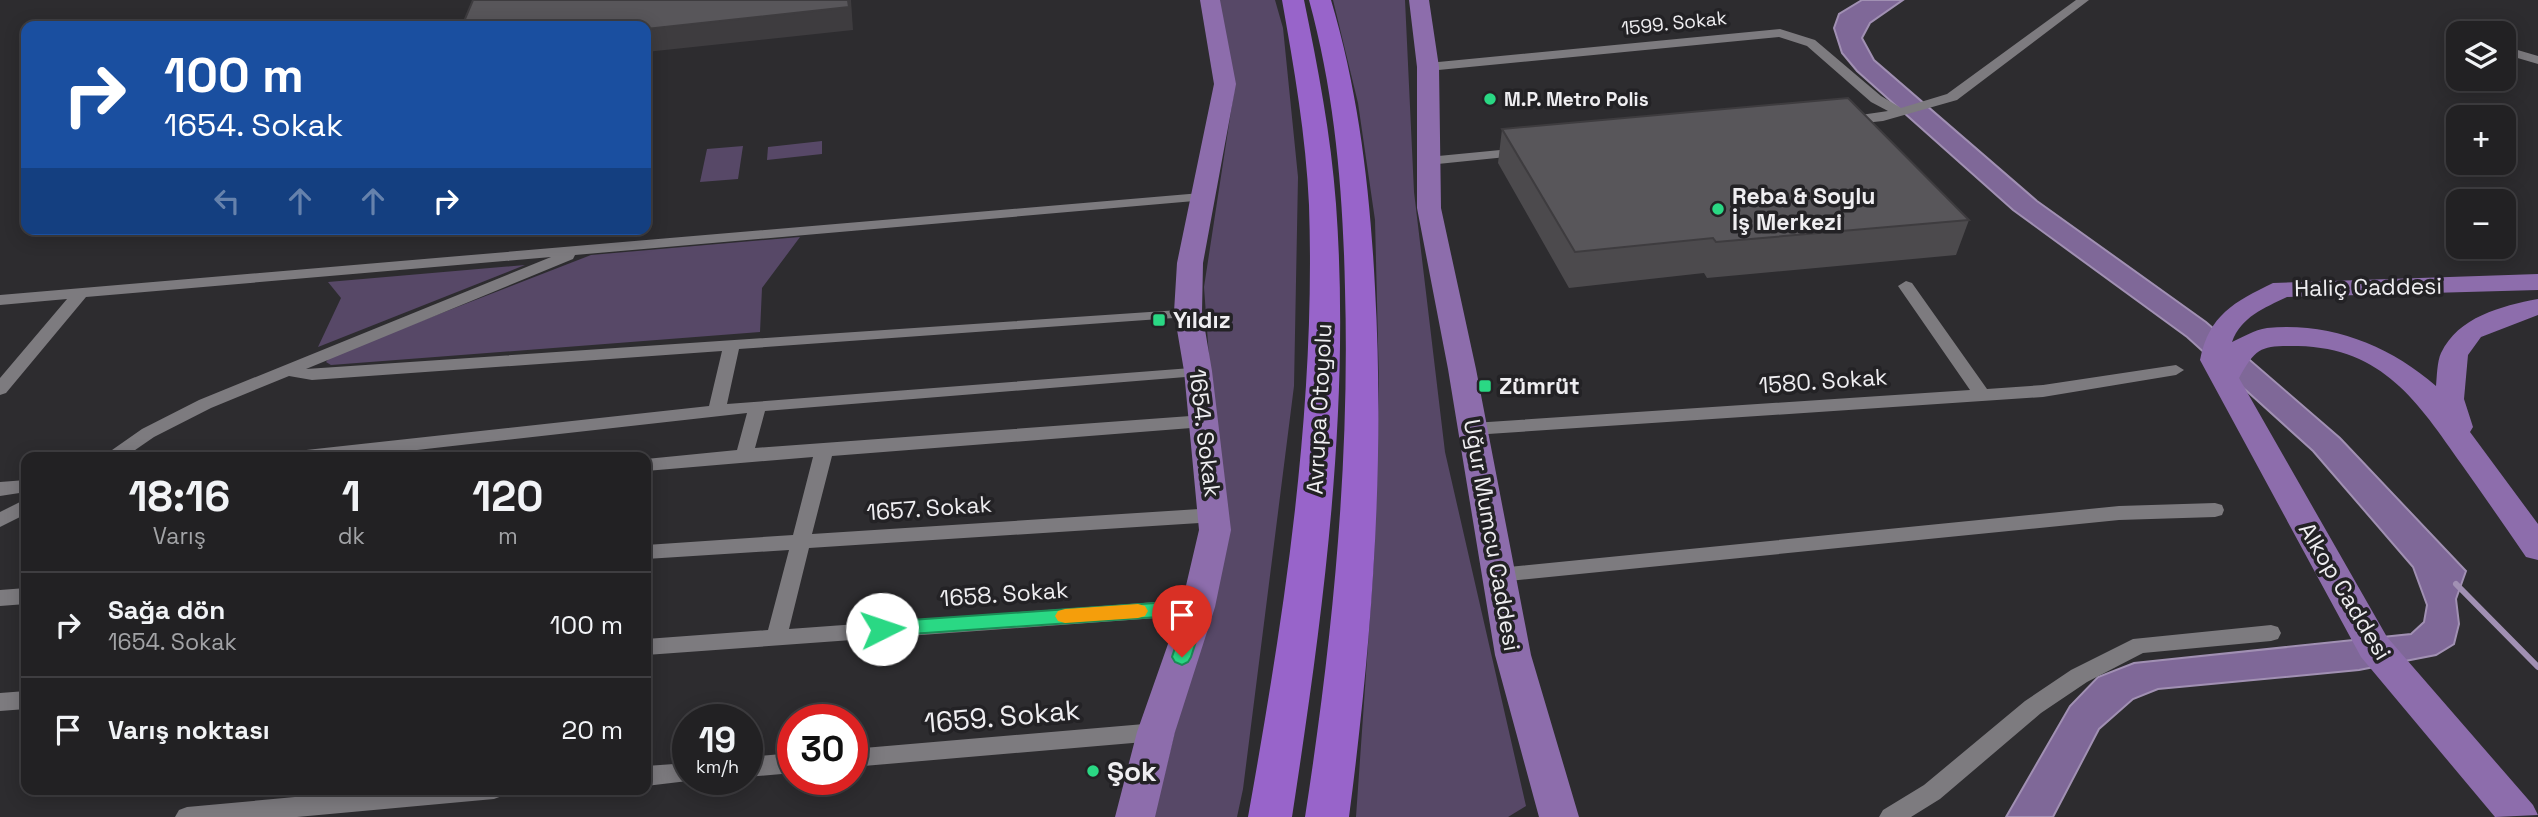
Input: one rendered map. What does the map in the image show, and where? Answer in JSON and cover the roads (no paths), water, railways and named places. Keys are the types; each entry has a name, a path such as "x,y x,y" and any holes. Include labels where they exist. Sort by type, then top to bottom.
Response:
{"highway":[{"name":"Avrupa Otoyolu","path":"1270,817 1308,572 1325,339 1322,211 1315,109 1293,0"},
{"name":"Avrupa Otoyolu","path":"1320,0 1345,108 1354,175 1363,387 1354,576 1339,737 1327,817"}],"main road":[{"name":"1654. Sokak","path":"1135,817 1156,732 1198,607 1214,547 1214,515 1204,421 1188,312 1190,263 1225,84 1210,0"},
{"name":"Uğur Mumcu Caddesi","path":"1419,0 1428,67 1429,208 1473,429 1513,655 1559,817"},
{"name":"Haliç Caddesi","path":"2224,379 2214,360 2218,340 2225,328 2243,308 2282,289 2538,282"},
{"path":"2462,441 2449,399 2454,355 2471,331 2518,311 2538,307"},
{"path":"2224,379 2241,349 2266,337 2323,338 2346,344 2402,372 2428,395 2538,548"},
{"name":"Alkop Caddesi","path":"2224,379 2374,647 2519,817"}],"street":[{"path":"1828,123 1870,119 1952,97 2083,0"},
{"name":"1599. Sokak","path":"1428,67 1780,33 1811,43 1867,91 1899,112"},
{"path":"2516,54 2538,60"},
{"path":"1428,161 1539,150"},
{"path":"0,300 1201,197"},
{"path":"119,452 185,413 584,249"},
{"path":"1906,286 1982,395"},
{"path":"0,389 81,293"},
{"path":"290,369 298,374 312,375 1188,312"},
{"path":"717,410 732,344"},
{"name":"1580. Sokak","path":"1473,429 2043,391 2176,370"},
{"path":"342,452 758,406 1198,371"},
{"path":"744,455 758,406"},
{"path":"651,464 744,455 1204,421"},
{"path":"777,636 824,450"},
{"path":"0,489 21,487"},
{"path":"0,523 21,509"},
{"path":"1499,575 2119,513 2215,510"},
{"name":"1657. Sokak","path":"651,552 1214,515"},
{"path":"0,523 21,523"},
{"path":"0,598 21,596"},
{"name":"1658. Sokak","path":"651,647 1198,607"},
{"path":"1891,817 1932,792 2033,707 2079,676 2140,645 2271,633"},
{"path":"0,702 21,700"},
{"name":"1659. Sokak","path":"868,757 1156,732"},
{"path":"651,776 672,774"},
{"path":"187,817 428,795"}],"waterway":[{"path":"2456,584 2538,667"}],"place":[{"name":"M.P. Metro Polis","path":"1490,99"},
{"name":"Reba & Soylu İş Merkezi","path":"1718,209"},
{"name":"Yıldız","path":"1159,320"},
{"name":"Zümrüt","path":"1485,386"},
{"name":"Şok","path":"1093,771"}]}
